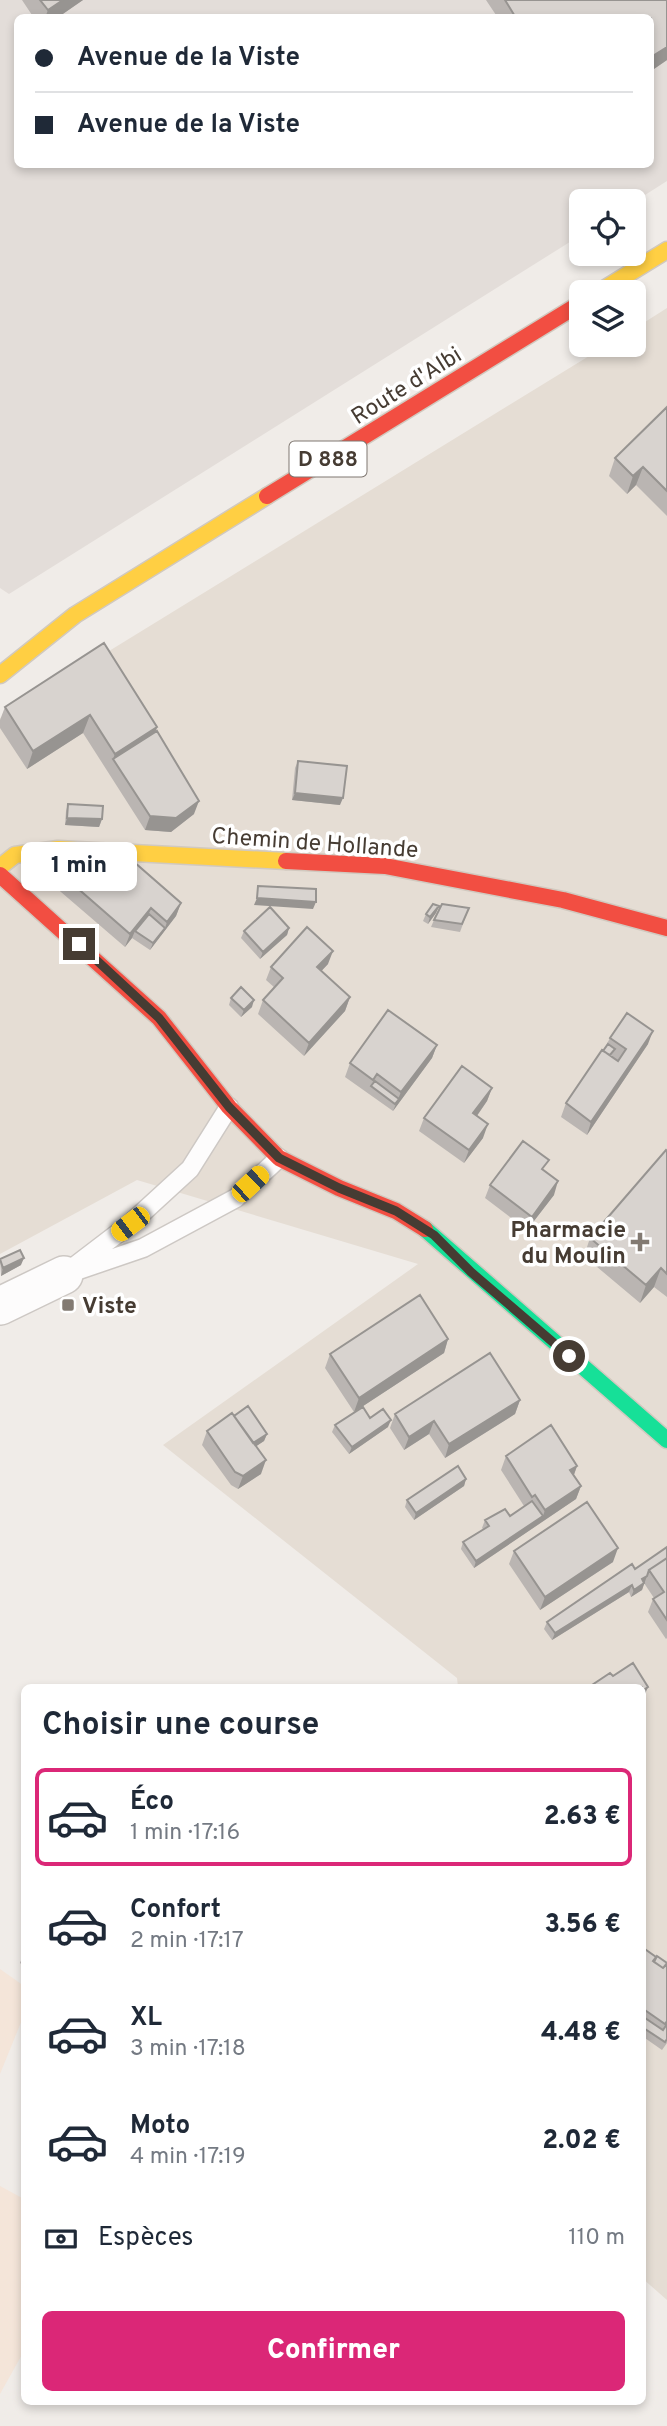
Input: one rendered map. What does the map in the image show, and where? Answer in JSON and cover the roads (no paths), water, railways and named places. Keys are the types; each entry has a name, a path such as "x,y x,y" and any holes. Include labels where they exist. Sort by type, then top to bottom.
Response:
{"street":[{"path":"618,280 667,250"},
{"name":"Route d'Albi","path":"0,675 75,615 569,310"},
{"name":"Route d'Albi","path":"13,642 75,615"},
{"name":"Chemin de Hollande","path":"0,867 15,855 58,849 385,866 563,900 667,928"},
{"path":"0,875 159,1018 229,1107 279,1158 339,1188 396,1211 434,1235 471,1272 667,1440"},
{"path":"0,1306 64,1275"}],"lane":[{"path":"64,1275 130,1224 190,1169 229,1107"},
{"path":"64,1275 143,1248 236,1198 279,1158"}],"place":[{"name":"Pharmacie du Moulin","path":"640,1242"},
{"name":"Viste","path":"68,1305"}]}
